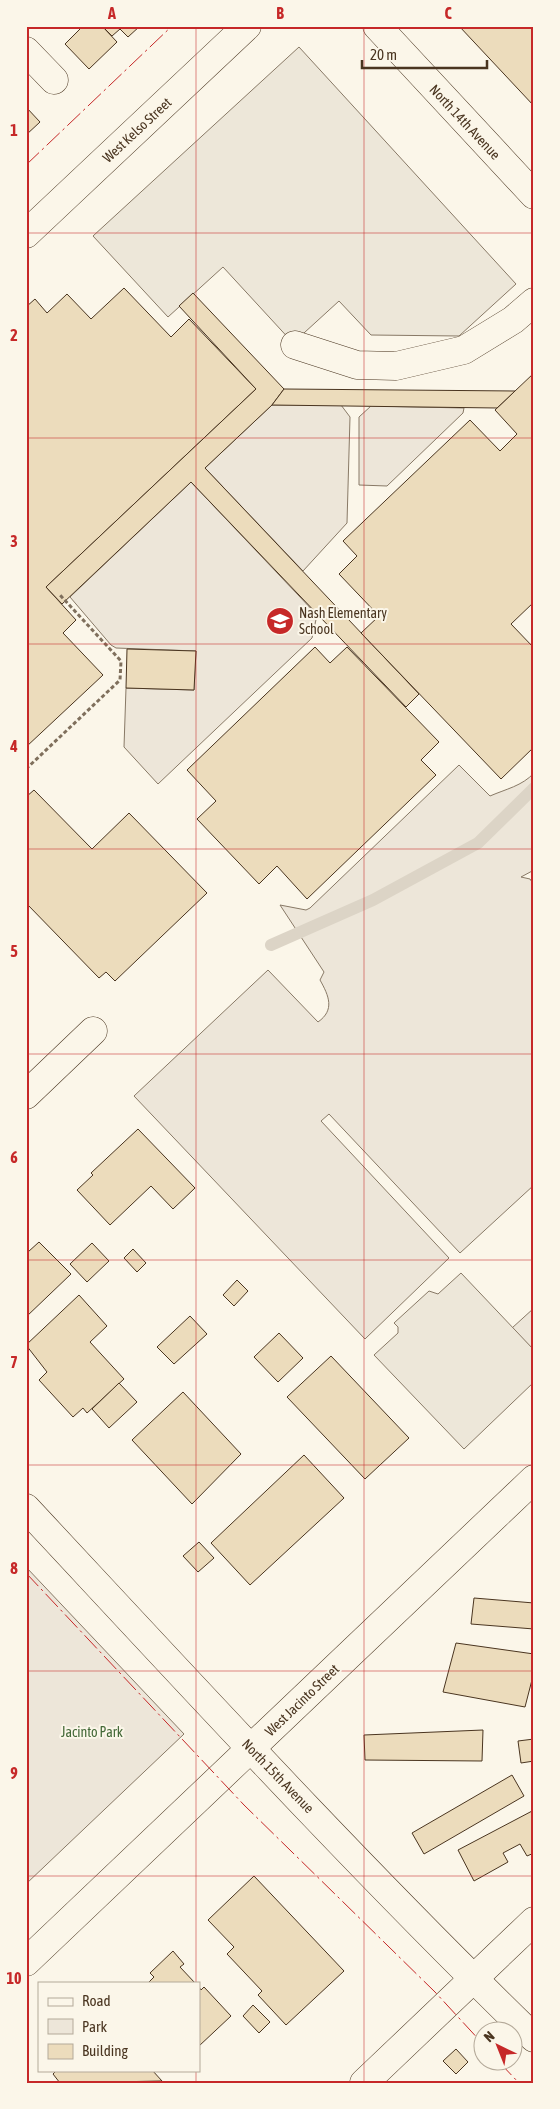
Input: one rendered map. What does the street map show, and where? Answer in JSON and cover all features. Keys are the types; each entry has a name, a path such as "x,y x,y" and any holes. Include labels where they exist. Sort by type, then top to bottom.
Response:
{"street":[{"name":"West Kelso Street","path":"26,234 247,26"},
{"name":"North 14th Avenue","path":"377,26 534,196"},
{"path":"26,50 54,80"},
{"path":"295,345 357,364 396,366 464,350 512,320 534,302"},
{"path":"26,1094 93,1031"},
{"name":"West Jacinto Street","path":"26,1962 534,1479"},
{"name":"North 15th Avenue","path":"26,1508 251,1748 473,1980 534,2038"},
{"path":"364,2083 534,1921"}],"path":[{"path":"26,769 120,680 121,661 60,595"}],"green space":[{"path":"272,405 341,405 350,417 347,523 303,571 205,468"},
{"path":"371,406 464,408 463,413 387,486 359,485 359,417"},
{"path":"191,482 317,615 312,638 158,784 124,747 126,688 194,690 196,651 116,648 111,645 70,597"},
{"path":"459,765 490,796 519,784 534,773 534,870 521,877 530,879 534,885 534,1185 460,1253 329,1114 321,1121 449,1258 365,1339 134,1096 268,970 318,1022 327,1013 328,997 320,980 324,972 280,905 306,910 310,908"},
{"path":"534,1308 534,1350 512,1328"},
{"name":"Jacinto Park","path":"26,1567 184,1734 26,1884"}],"shaded area":[{"path":"299,47 516,284 459,336 371,335 339,301 293,343 223,267 168,317 93,236"},
{"path":"461,1273 534,1350 534,1382 464,1449 374,1355 398,1333 398,1327 394,1323 429,1291 438,1294"}],"building":[{"path":"83,26 102,26 117,42 89,69 65,44"},
{"path":"102,26 140,26 128,37 120,29 112,36"},
{"path":"459,26 534,26 534,106"},
{"path":"26,107 40,122 26,135"},
{"path":"124,288 171,337 189,319 256,389 46,587 76,620 63,633 103,675 26,747 26,307 35,299 47,313 67,294 91,319"},
{"path":"193,293 284,389 272,405 205,468 419,694 406,707 191,482 62,604 46,587 256,389 179,306"},
{"path":"534,373 534,602 511,624 534,648 534,747 501,779 361,633 379,616 339,574 357,556 343,541 470,420 500,451 517,434 495,410"},
{"path":"284,389 515,391 497,408 272,405"},
{"path":"315,647 330,663 347,647 439,742 421,760 436,775 307,899 277,866 259,884 197,819 216,801 187,770"},
{"path":"127,649 196,651 194,690 126,688"},
{"path":"34,790 92,849 129,813 207,893 115,981 106,972 99,978 26,903 26,797"},
{"path":"138,1129 195,1188 173,1209 151,1186 110,1225 77,1190 93,1175 91,1173"},
{"path":"39,1242 71,1274 26,1317 26,1251 28,1252"},
{"path":"92,1243 109,1261 87,1282 70,1264"},
{"path":"133,1249 146,1263 137,1272 124,1258"},
{"path":"237,1280 248,1291 234,1306 223,1295"},
{"path":"79,1295 107,1326 90,1342 124,1379 87,1413 83,1408 73,1417 39,1380 47,1372 26,1345"},
{"path":"190,1316 207,1334 174,1364 157,1347"},
{"path":"279,1333 303,1358 278,1382 254,1357"},
{"path":"331,1356 409,1438 365,1479 287,1397"},
{"path":"119,1383 137,1402 109,1428 92,1409"},
{"path":"183,1392 241,1454 192,1504 132,1440"},
{"path":"304,1455 344,1498 250,1585 211,1543"},
{"path":"199,1542 214,1558 198,1572 183,1556"},
{"path":"474,1598 534,1603 534,1629 471,1624"},
{"path":"456,1643 534,1654 534,1672 525,1707 443,1692"},
{"path":"483,1730 482,1761 365,1760 364,1735"},
{"path":"534,1739 534,1761 521,1763 518,1741"},
{"path":"512,1775 524,1796 424,1854 412,1833"},
{"path":"534,1810 534,1853 527,1856 520,1844 503,1853 508,1862 474,1881 458,1850"},
{"path":"254,1876 344,1971 286,2025 258,1995 262,1991 227,1954 234,1947 208,1920"},
{"path":"173,1951 184,1964 180,1967 194,1982 149,1982 154,1977 150,1973"},
{"path":"204,1987 231,2016 200,2045 200,1988 201,1990"},
{"path":"253,2005 270,2022 259,2033 243,2016"},
{"path":"456,2049 468,2062 456,2074 443,2061"},
{"path":"55,2072 154,2072 162,2081 60,2083 53,2074"}],"waterway":[{"path":"271,945 373,900 478,843 534,788"}],"power":[{"path":"26,165 172,26"},
{"path":"26,1573 244,1805 435,1992 472,2032"},
{"path":"509,2072 519,2083"}],"place":[{"name":"Nash Elementary School","path":"280,621"}]}
